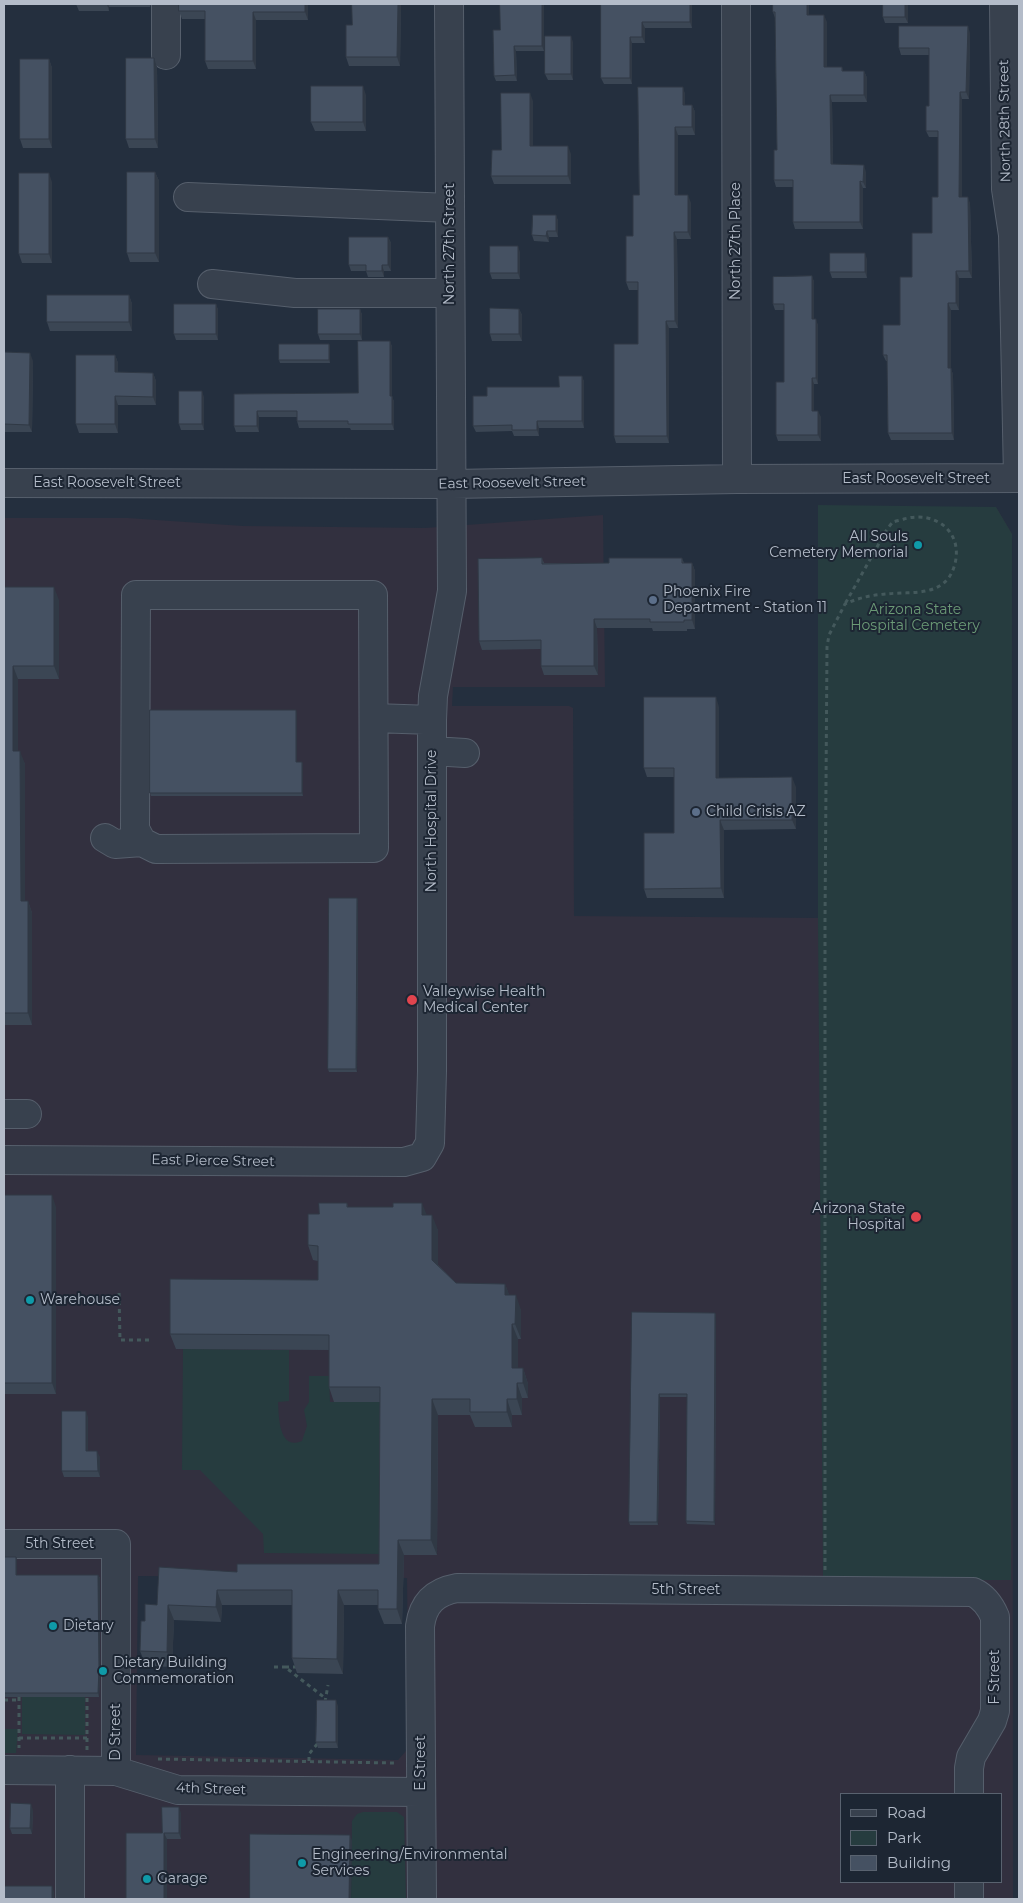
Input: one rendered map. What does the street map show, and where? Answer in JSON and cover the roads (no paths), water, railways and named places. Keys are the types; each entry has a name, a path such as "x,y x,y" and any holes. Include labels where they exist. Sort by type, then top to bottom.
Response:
{"street":[{"path":"166,4 166,55"},
{"name":"North 27th Street","path":"449,4 452,484"},
{"name":"North 27th Place","path":"736,4 737,479"},
{"name":"North 28th Street","path":"1004,4 1006,189 1016,235 1018,478"},
{"path":"188,197 450,208"},
{"path":"212,284 295,293 450,293"},
{"name":"East Roosevelt Street","path":"4,483 452,484 737,479 1018,478"},
{"name":"North Hospital Drive","path":"422,1157 430,1143 432,1071 433,696 452,592 452,484"},
{"path":"136,595 373,595 374,848 156,849 138,836 136,595"},
{"path":"374,718 432,720"},
{"path":"432,751 465,753"},
{"path":"101,838 115,844 138,836"},
{"name":"East Pierce Street","path":"4,1160 404,1162 422,1157"},
{"name":"5th Street","path":"4,1544 116,1544"},
{"name":"D Street","path":"116,1544 116,1771"},
{"name":"5th Street","path":"420,1626 421,1614 428,1604 437,1595 446,1590 457,1588 973,1592"},
{"name":"F Street","path":"969,1793 971,1757 992,1721 996,1698 995,1617 992,1609 982,1596 973,1592"},
{"name":"E Street","path":"420,1626 422,1899"},
{"name":"4th Street","path":"12,1763 70,1770 116,1771 178,1790 421,1792"},
{"path":"70,1770 70,1899"},
{"path":"969,1883 969,1899"}],"place":[{"name":"All Souls Cemetery Memorial","path":"918,545"},
{"name":"Phoenix Fire Department - Station 11","path":"653,600"},
{"name":"Child Crisis AZ","path":"696,812"},
{"name":"Valleywise Health Medical Center","path":"412,1000"},
{"name":"Arizona State Hospital","path":"916,1217"},
{"name":"Warehouse","path":"30,1300"},
{"name":"Dietary","path":"53,1626"},
{"name":"Dietary Building Commemoration","path":"103,1671"},
{"name":"Engineering/Environmental Services","path":"302,1863"},
{"name":"Garage","path":"147,1879"}],"park label":[{"name":"Arizona State Hospital Cemetery","path":"915,618"}]}
